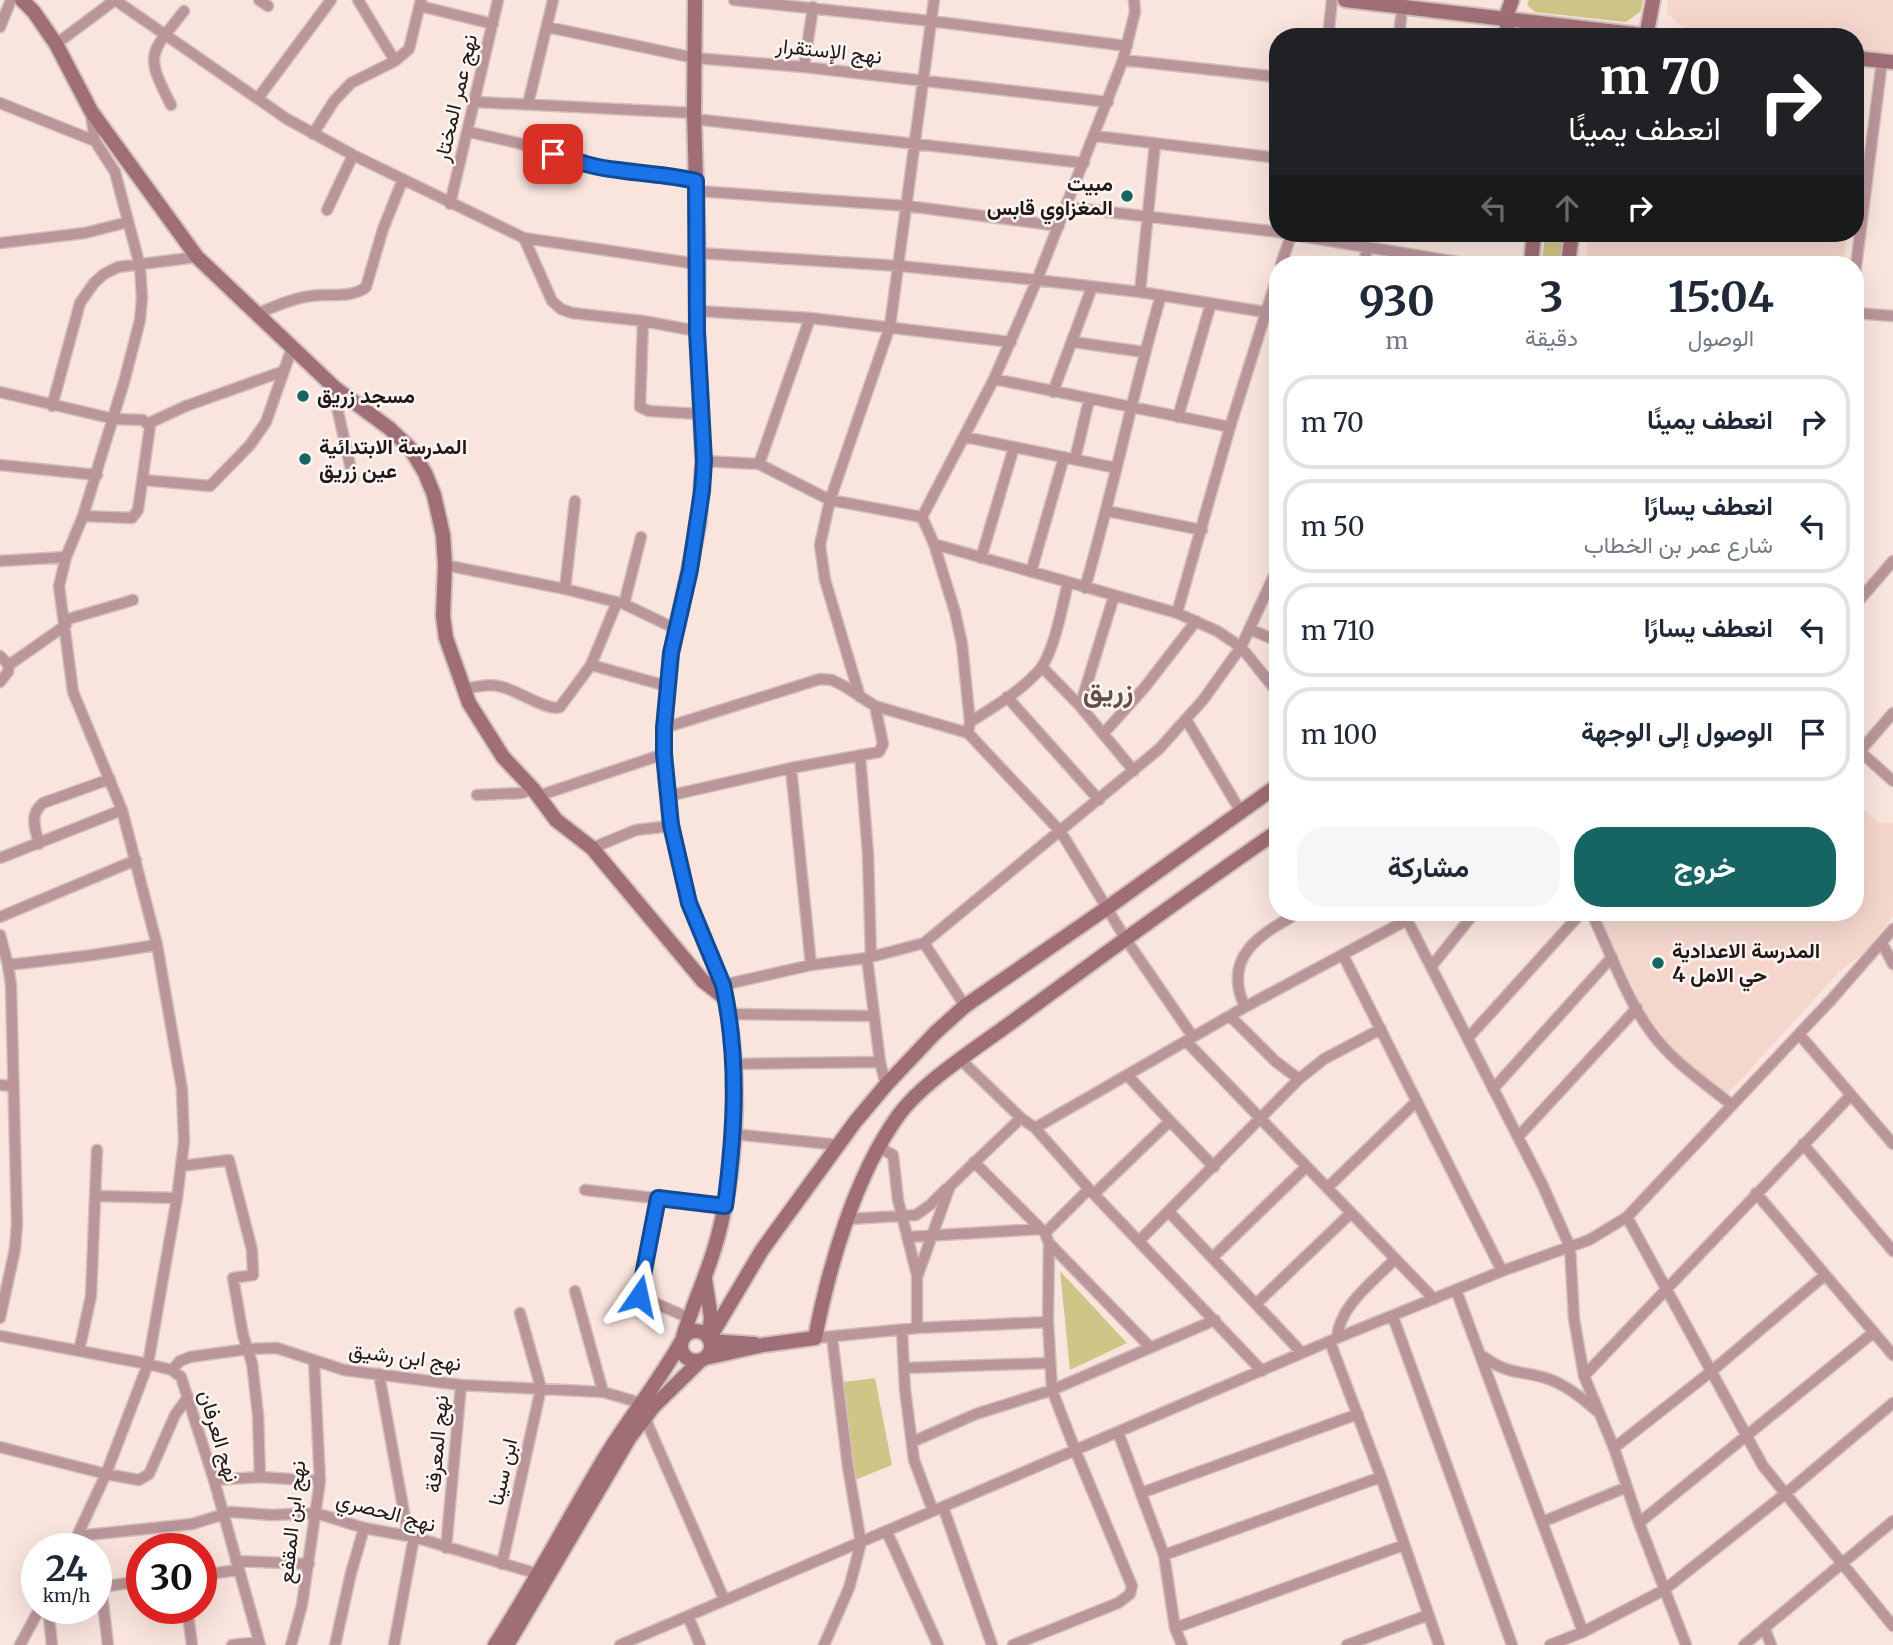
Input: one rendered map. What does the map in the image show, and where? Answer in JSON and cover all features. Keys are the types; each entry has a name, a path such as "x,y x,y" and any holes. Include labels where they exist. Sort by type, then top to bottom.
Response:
{"street":[{"path":"0,27 11,0"},
{"path":"22,0 34,12 55,44 91,111 197,257 335,388 395,433 416,457 433,495 443,535 443,616 446,638 462,689 493,744 556,820 592,848 703,981 726,999 874,1016"},
{"path":"55,44 115,0 313,134 524,239 698,258 900,266 1140,292 1265,312"},
{"path":"259,0 268,6"},
{"path":"258,99 331,0"},
{"path":"358,0 395,61"},
{"name":"نهج عمر المختار","path":"450,204 498,0"},
{"path":"528,103 553,0"},
{"path":"507,1645 582,1523 682,1339 705,1279 725,1206 733,1134 734,1064 726,999 689,903 671,825 664,754 667,686 676,629 699,523 704,461 697,331 695,0"},
{"path":"734,0 813,7 1127,46"},
{"path":"860,697 821,562 822,527 890,327 934,0"},
{"path":"922,517 994,379 1037,280 1123,60 1135,12 1134,0"},
{"path":"1329,28 1332,0"},
{"path":"1345,0 1583,28"},
{"path":"1508,28 1506,19 1512,0"},
{"path":"1651,28 1653,0"},
{"path":"313,134 341,92 351,83 395,61 409,49 420,3 493,24"},
{"path":"804,67 813,7"},
{"path":"1400,28 1402,7"},
{"path":"171,105 152,66 158,44 184,11"},
{"name":"نهج الإستقرار","path":"547,27 695,58 804,67 1108,102"},
{"path":"1864,59 1887,61 1864,214"},
{"path":"1123,60 1269,76"},
{"path":"476,102 528,103 694,116 1084,163"},
{"path":"0,103 95,141"},
{"path":"78,1533 106,1474 148,1364 184,1142 182,1089 157,945 122,810 73,691 60,586 66,557 83,516 114,419 140,320 141,266 115,172 95,141 91,111"},
{"path":"468,132 518,143 588,165 661,174 696,186 908,206 1059,226"},
{"path":"1095,136 1269,157"},
{"path":"1140,292 1155,144"},
{"path":"327,210 353,155"},
{"path":"256,314 309,296 351,294 366,287 383,229 403,179"},
{"path":"1066,207 1269,231"},
{"path":"0,243 85,233 128,222"},
{"path":"524,239 552,301 561,309 572,313 643,321 697,331"},
{"path":"1335,242 1413,256"},
{"path":"1366,256 1367,248"},
{"path":"52,406 80,303 86,291 104,274 118,267 197,257"},
{"path":"1053,392 1092,287"},
{"path":"1085,588 1107,511 1144,352 1161,295"},
{"path":"1177,613 1269,300"},
{"path":"1178,417 1211,303"},
{"path":"698,311 810,318 1011,342"},
{"path":"1864,314 1893,316"},
{"path":"759,464 810,318"},
{"path":"643,321 640,407 649,411 700,414"},
{"path":"1073,342 1144,352"},
{"path":"144,480 210,486 250,445 266,422 292,348"},
{"path":"148,424 186,406 285,371"},
{"path":"994,379 1230,427"},
{"path":"335,388 333,390 338,418 353,478"},
{"path":"0,392 114,419 143,420 150,426 138,510 132,518 83,516"},
{"path":"1075,459 1089,400"},
{"path":"965,437 1116,468"},
{"path":"981,558 1014,447"},
{"path":"1031,572 1064,457"},
{"path":"704,461 759,464 830,499 922,517"},
{"path":"0,465 97,475"},
{"path":"565,589 575,501"},
{"path":"1107,511 1202,530"},
{"path":"922,517 934,544 955,612 962,644 969,727"},
{"path":"462,689 499,686 556,709 563,704 590,665 620,603 641,537"},
{"path":"934,544 1177,613 1241,647 1269,681"},
{"path":"0,561 66,557"},
{"path":"1864,595 1893,561"},
{"path":"445,565 620,603 676,629"},
{"path":"969,727 1042,667 1062,610 1068,583"},
{"path":"726,999 811,965 869,958 924,943 1159,749 1186,721 1241,647 1269,587"},
{"path":"1080,706 1114,596"},
{"path":"0,682 8,672 9,665 65,622 133,600"},
{"path":"1104,733 1145,687 1196,621"},
{"path":"1250,629 1269,638"},
{"path":"0,656 9,665"},
{"path":"590,665 667,686"},
{"path":"1042,667 1104,733 1134,771"},
{"path":"664,728 808,681 832,680 875,706 969,727 1061,831 1190,1039 1306,1167 1434,1299"},
{"path":"1007,697 1099,800"},
{"path":"668,796 791,768 874,754 883,744 875,706"},
{"path":"1864,742 1893,713"},
{"path":"1186,721 1241,812"},
{"path":"477,795 535,792 664,754"},
{"path":"860,755 868,854 869,958 880,1062 886,1084"},
{"path":"1864,755 1893,782"},
{"path":"791,768 811,965"},
{"path":"39,844 33,824 38,808 43,803 110,779"},
{"path":"709,1339 762,1250 839,1145 886,1084 935,1033 965,1006 1269,792"},
{"path":"0,858 122,810"},
{"path":"592,848 636,830 671,825"},
{"path":"815,1338 824,1293 848,1219 878,1147 899,1114 961,1060 1125,938 1269,837"},
{"path":"0,917 136,860"},
{"path":"1245,1007 1238,992 1237,975 1242,960 1263,933 1284,921"},
{"path":"1035,1128 1245,1007 1343,955 1396,921"},
{"path":"1408,921 1469,1037 1570,1247 1574,1319 1584,1376 1614,1448 1639,1523 1686,1645"},
{"path":"1431,967 1468,921"},
{"path":"1469,1037 1573,921"},
{"path":"1595,921 1637,1008 1658,1041 1679,1063 1732,1105"},
{"path":"620,1645 1302,1353 1502,1271 1589,1240 1627,1217 1799,1034 1893,929"},
{"path":"0,935 8,965 17,1224 15,1250 0,1318"},
{"path":"924,943 965,1006"},
{"path":"1882,943 1893,964"},
{"path":"8,965 93,956 157,945"},
{"path":"1343,955 1502,1271"},
{"path":"1493,1088 1612,957"},
{"path":"1518,1137 1637,1008"},
{"path":"1230,1016 1275,1061 1299,1079"},
{"path":"1139,1241 1299,1079 1324,1059 1381,1029"},
{"path":"1799,1034 1893,1144"},
{"path":"961,1060 1021,1118 1035,1128 1262,1371"},
{"path":"734,1064 880,1062"},
{"path":"1127,1075 1214,1167"},
{"path":"0,1085 13,1086"},
{"path":"1584,1376 1851,1095"},
{"path":"1327,1188 1417,1101"},
{"path":"848,1219 916,1215 923,1211 1021,1118"},
{"path":"907,1237 1043,1231 1170,1121"},
{"path":"733,1134 839,1145"},
{"path":"1803,1144 1893,1251"},
{"path":"878,1147 893,1155 896,1191 917,1277 917,1328"},
{"path":"79,1352 91,1296 97,1150"},
{"path":"181,1166 229,1160 252,1250 253,1275 233,1278 258,1415 260,1478"},
{"path":"974,1162 1043,1231 1049,1243 1150,1347"},
{"path":"1213,1257 1306,1167"},
{"path":"917,1277 950,1186"},
{"path":"585,1190 725,1206"},
{"path":"1756,1193 1893,1354"},
{"path":"95,1196 177,1198"},
{"path":"658,1198 639,1296 689,1318"},
{"path":"1169,1212 1302,1353"},
{"path":"1257,1303 1351,1213"},
{"path":"1627,1217 1713,1370 1763,1466 1893,1626"},
{"path":"1013,1645 1037,1640 1125,1599 1132,1586 1052,1390 1048,1322 1049,1243"},
{"path":"1395,1259 1350,1307 1334,1340 1439,1645"},
{"path":"1614,1448 1713,1370 1825,1275"},
{"path":"495,1645 607,1455 643,1411 710,1350 711,1318 705,1279"},
{"path":"1456,1290 1583,1632"},
{"path":"575,1291 603,1392"},
{"path":"520,1313 541,1388"},
{"path":"1393,1317 1513,1645"},
{"path":"912,1442 976,1414 1052,1390 1215,1320"},
{"path":"682,1339 684,1355 691,1360 763,1345 815,1338 917,1328 1048,1322"},
{"path":"901,1330 914,1460 938,1509 992,1645"},
{"path":"682,1339 695,1331 709,1339 763,1345"},
{"path":"1639,1523 1874,1332"},
{"path":"0,1336 172,1370"},
{"path":"824,1645 849,1588 861,1542 848,1467 832,1337"},
{"name":"نهج ابن رشيق","path":"172,1370 180,1361 190,1357 277,1348 344,1370 461,1385 603,1392 643,1411"},
{"path":"1482,1356 1497,1367 1510,1372 1539,1376 1556,1382 1575,1392 1598,1411"},
{"name":"نهج ابن المقفع","path":"292,1645 309,1564 320,1481 314,1361"},
{"path":"904,1368 1050,1363"},
{"name":"نهج العرفان","path":"172,1370 181,1377 188,1397 259,1644"},
{"path":"379,1374 407,1529 414,1536 394,1645"},
{"name":"نهج المعرفة","path":"446,1548 461,1385"},
{"name":"ابن سينا","path":"502,1564 541,1388"},
{"path":"0,1447 139,1480 149,1474 175,1415 188,1397"},
{"path":"1556,1644 1664,1590 1785,1494 1893,1402"},
{"path":"643,1411 724,1599"},
{"path":"1142,1493 1358,1414"},
{"path":"1118,1432 1164,1555 1175,1628 1182,1645"},
{"path":"1164,1555 1381,1477"},
{"path":"214,1480 260,1478 320,1481"},
{"path":"1542,1522 1626,1487"},
{"name":"نهج الحصري","path":"106,1533 192,1524 231,1512 272,1515 316,1513 364,1528 414,1536 538,1574"},
{"path":"1744,1645 1893,1521"},
{"path":"335,1645 364,1528"},
{"path":"887,1532 938,1645"},
{"path":"1175,1628 1404,1545"},
{"path":"217,1571 237,1566 309,1564"},
{"path":"108,1645 101,1587 126,1583"},
{"path":"1347,1645 1428,1615"},
{"path":"688,1616 700,1645"},
{"path":"20,1645 31,1624"},
{"path":"50,1624 52,1645"},
{"path":"189,1624 192,1645"},
{"path":"1765,1629 1771,1645"},
{"path":"232,1645 259,1644"}],"shaded area":[{"path":"1529,0 1643,0 1641,11 1626,22 1535,12 1527,5"},
{"path":"1668,0 1893,0 1893,55 1864,52 1864,28 1683,28 1667,13"},
{"path":"1544,242 1564,242 1562,256 1543,256"},
{"path":"1588,242 1846,242 1844,256 1586,256"},
{"path":"1864,810 1879,823 1893,823 1893,916 1866,951 1839,972 1726,1096 1677,1056 1646,1013 1600,921 1864,921"},
{"path":"1060,1271 1127,1343 1070,1370"},
{"path":"875,1378 892,1465 855,1480 851,1469 843,1382"}],"place":[{"name":"مبيت المغزاوي قابس","path":"1127,196"},
{"name":"مسجد زريق","path":"303,396"},
{"name":"المدرسة الابتدائية عين زريق","path":"305,459"},
{"name":"المدرسة الاعدادية حي الامل 4","path":"1658,963"}],"district":[{"name":"زريق","path":"1108,691"}],"route":[{"path":"553,154 588,165 696,181 697,331 704,461 699,523 671,653 664,754 671,825 689,903 723,985 729,1014 734,1064 733,1134 725,1206 658,1198 639,1296"}]}
